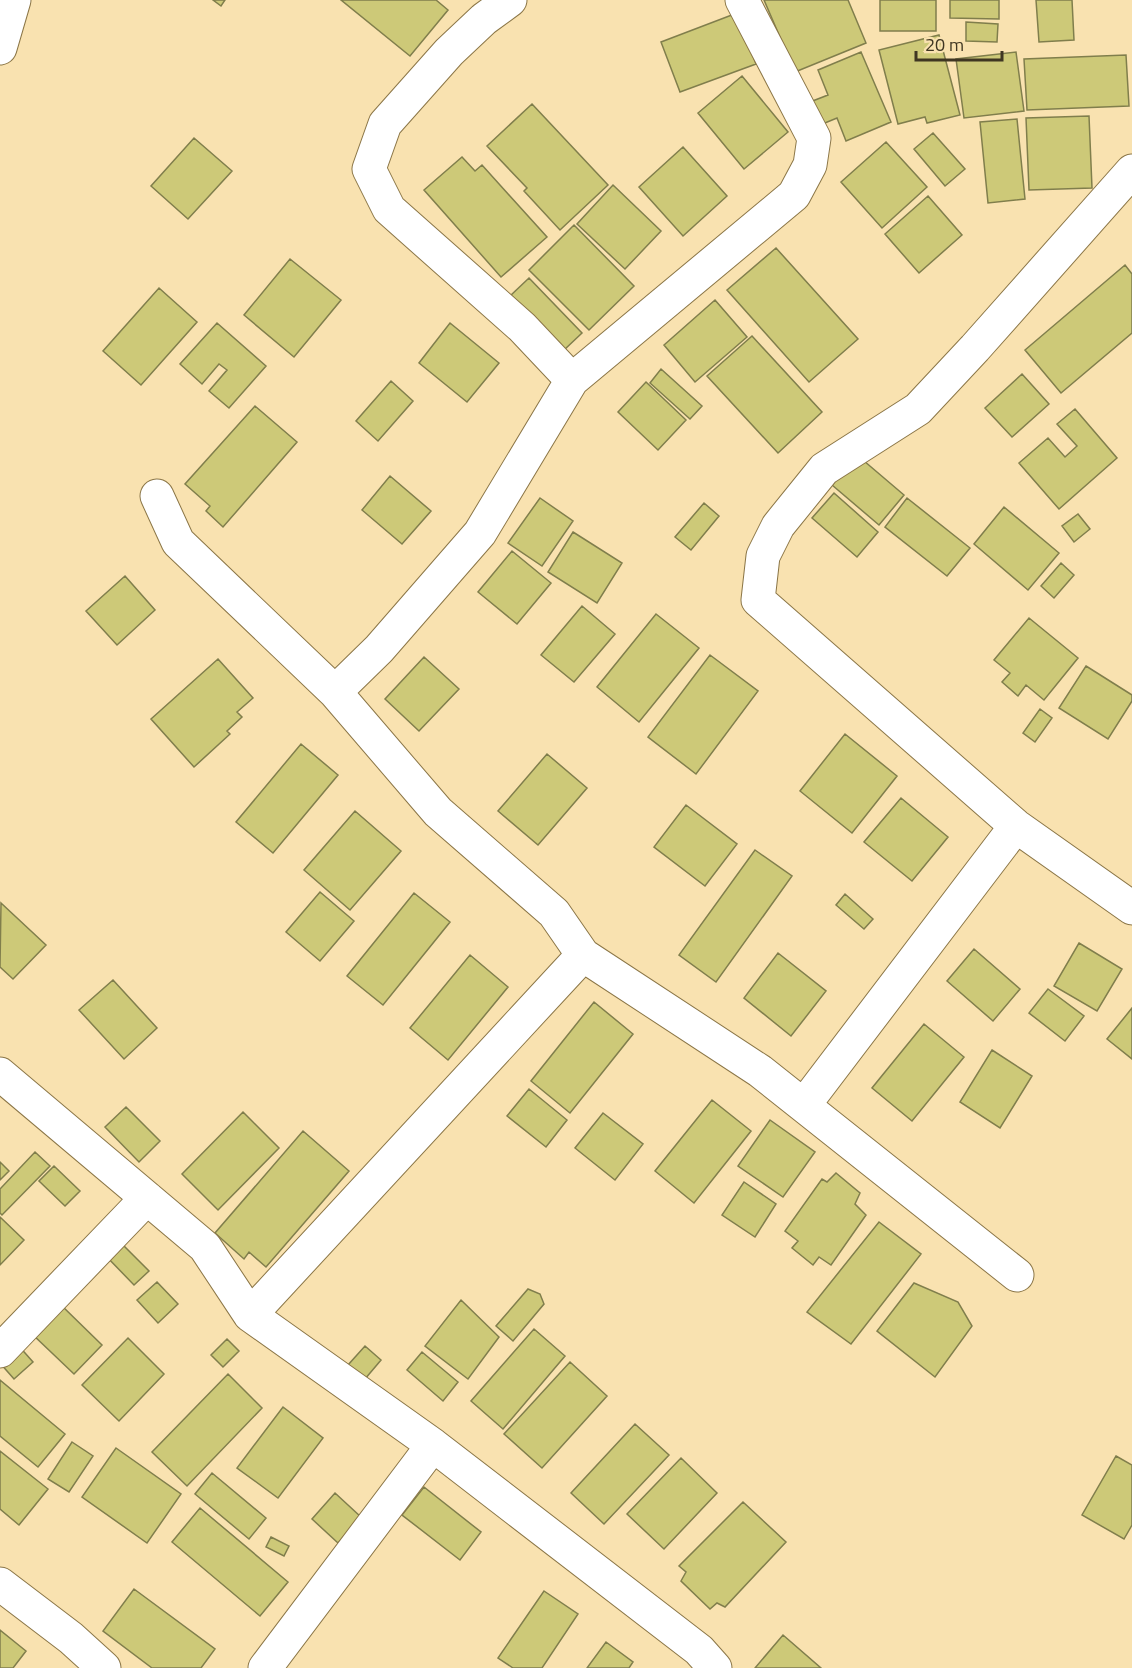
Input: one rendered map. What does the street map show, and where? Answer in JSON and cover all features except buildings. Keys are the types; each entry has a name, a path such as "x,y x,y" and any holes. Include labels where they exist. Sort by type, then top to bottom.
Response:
{"street":[{"path":"0,48 14,0"},
{"path":"510,0 449,52 385,124 369,169 389,209 522,327 572,380"},
{"path":"335,692 379,649 480,533 572,380 794,195 810,165 814,138 742,0"},
{"path":"1132,171 918,409 824,468 778,526 763,556 758,600 1016,825 1132,908"},
{"path":"157,496 178,542 335,692 438,812 554,913 583,955 760,1071 1017,1275"},
{"path":"804,1105 1016,825"},
{"path":"250,1315 583,955"},
{"path":"0,1074 205,1246 250,1315 433,1444 700,1662"},
{"path":"0,1351 147,1198"},
{"path":"265,1668 433,1444"},
{"path":"0,1584 71,1638 104,1668"}]}
